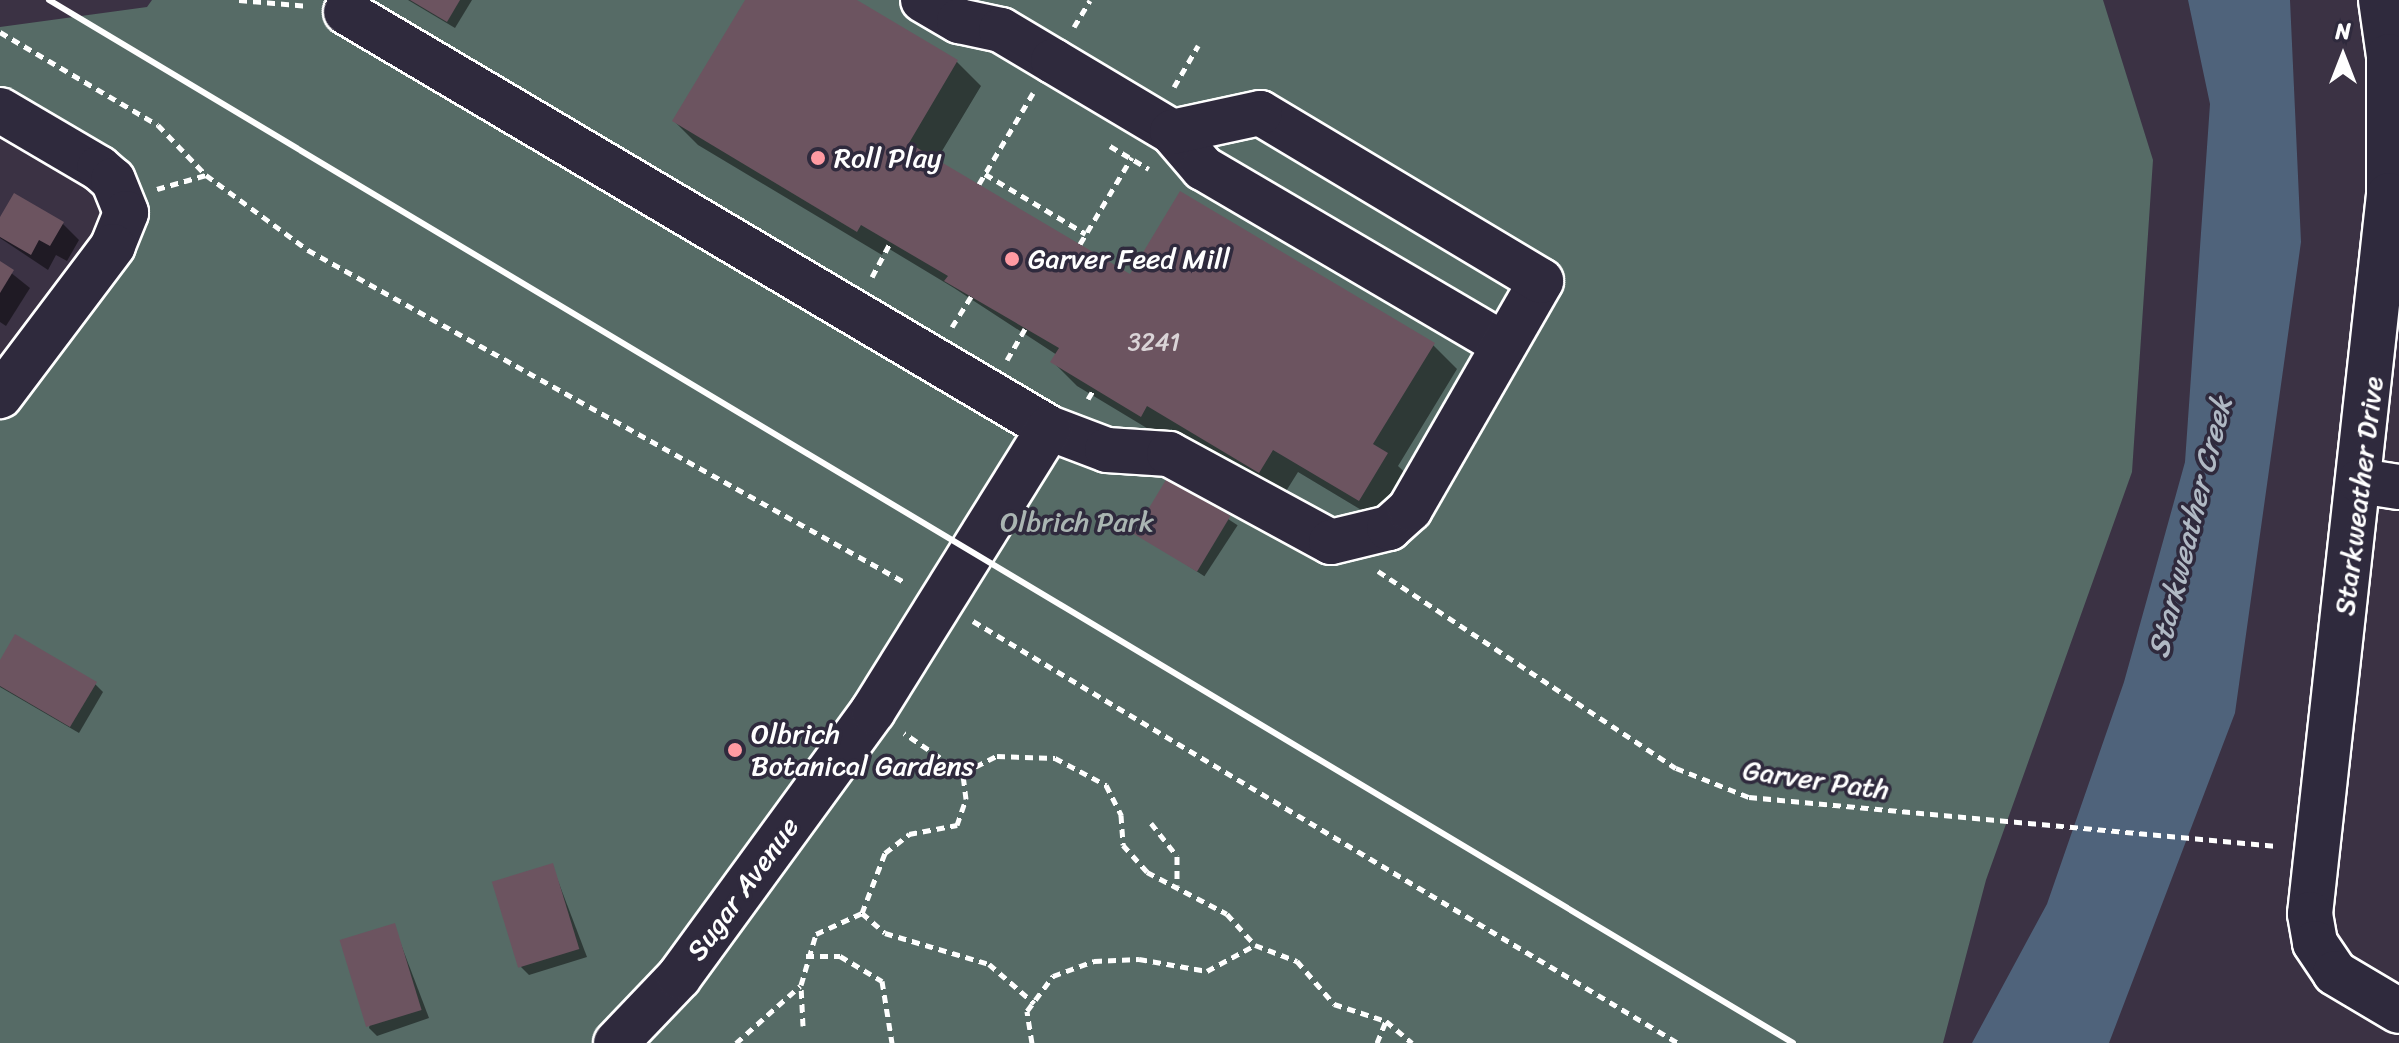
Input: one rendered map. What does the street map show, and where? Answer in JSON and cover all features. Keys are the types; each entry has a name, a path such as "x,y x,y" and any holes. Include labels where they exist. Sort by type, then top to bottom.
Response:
{"street":[{"path":"923,0 959,21 997,15 1172,132 1203,168 1501,343"},
{"name":"Starkweather Drive","path":"2381,0 2394,55 2379,484 2310,914 2315,943 2335,973 2399,1011"},
{"path":"346,12 1049,428 1107,450 1169,454 1331,542 1389,528 1410,509 1501,343 1541,281 1260,113 1172,132"},
{"path":"0,110 99,168 124,199 126,213 113,246 0,396"},
{"name":"Sugar Avenue","path":"639,1035 881,699 1049,428"}],"path":[{"path":"239,0 346,12"},
{"path":"0,32 158,125 206,175 308,250 941,602 1678,1043"},
{"path":"985,174 1086,234"},
{"path":"124,199 206,175"},
{"name":"Garver Path","path":"1331,542 1676,768 1749,797 2318,850"},
{"path":"803,1026 801,985 806,956 816,934 862,913 885,853 909,834 957,825 966,799 963,773 881,699"},
{"path":"963,773 997,756 1055,758 1106,785 1121,815 1123,845 1147,872 1177,885 1227,914 1255,945 1297,961 1334,1004 1386,1021 1412,1043"},
{"path":"1151,823 1177,856 1177,885"},
{"path":"862,913 885,933 989,964 1034,1003"},
{"path":"1032,1043 1027,1011 1053,976 1094,961 1139,959 1207,971 1255,945"},
{"path":"806,956 840,956 882,981 892,1043"},
{"path":"736,1043 801,985"},
{"path":"1377,1043 1386,1021"}],"green space":[{"name":"Olbrich Park","path":"152,0 2103,0 2153,160 2132,472 1986,880 1943,1043 0,1043 0,396 126,213 0,110 0,27 147,7"}],"water":[{"name":"Starkweather Creek","path":"2188,0 2290,0 2301,242 2235,713 2109,1043 1972,1043 2047,904 2124,682 2185,462 2210,104"}],"building":[{"path":"410,0 460,0 447,22"},
{"name":"Garver Feed Mill","path":"745,0 857,0 958,60 909,143 1130,274 1180,191 1435,343 1373,444 1388,453 1359,501 1273,450 1259,473 1147,406 1141,417 1050,362 1059,348 944,281 948,276 861,225 857,232 672,121"},
{"path":"14,193 64,222 50,246 39,240 31,255 0,237 0,217"},
{"path":"0,261 14,270 0,293"},
{"path":"1167,478 1230,516 1197,572 1134,534"},
{"path":"15,634 97,682 70,727 0,686 0,660"},
{"path":"553,863 579,949 518,968 492,882"},
{"path":"395,923 422,1010 366,1027 340,940"}],"railway":[{"path":"49,0 1793,1043"}],"place":[{"name":"Roll Play","path":"818,158"},
{"name":"Garver Feed Mill","path":"1012,259"},
{"name":"Olbrich Botanical Gardens","path":"735,750"}]}
